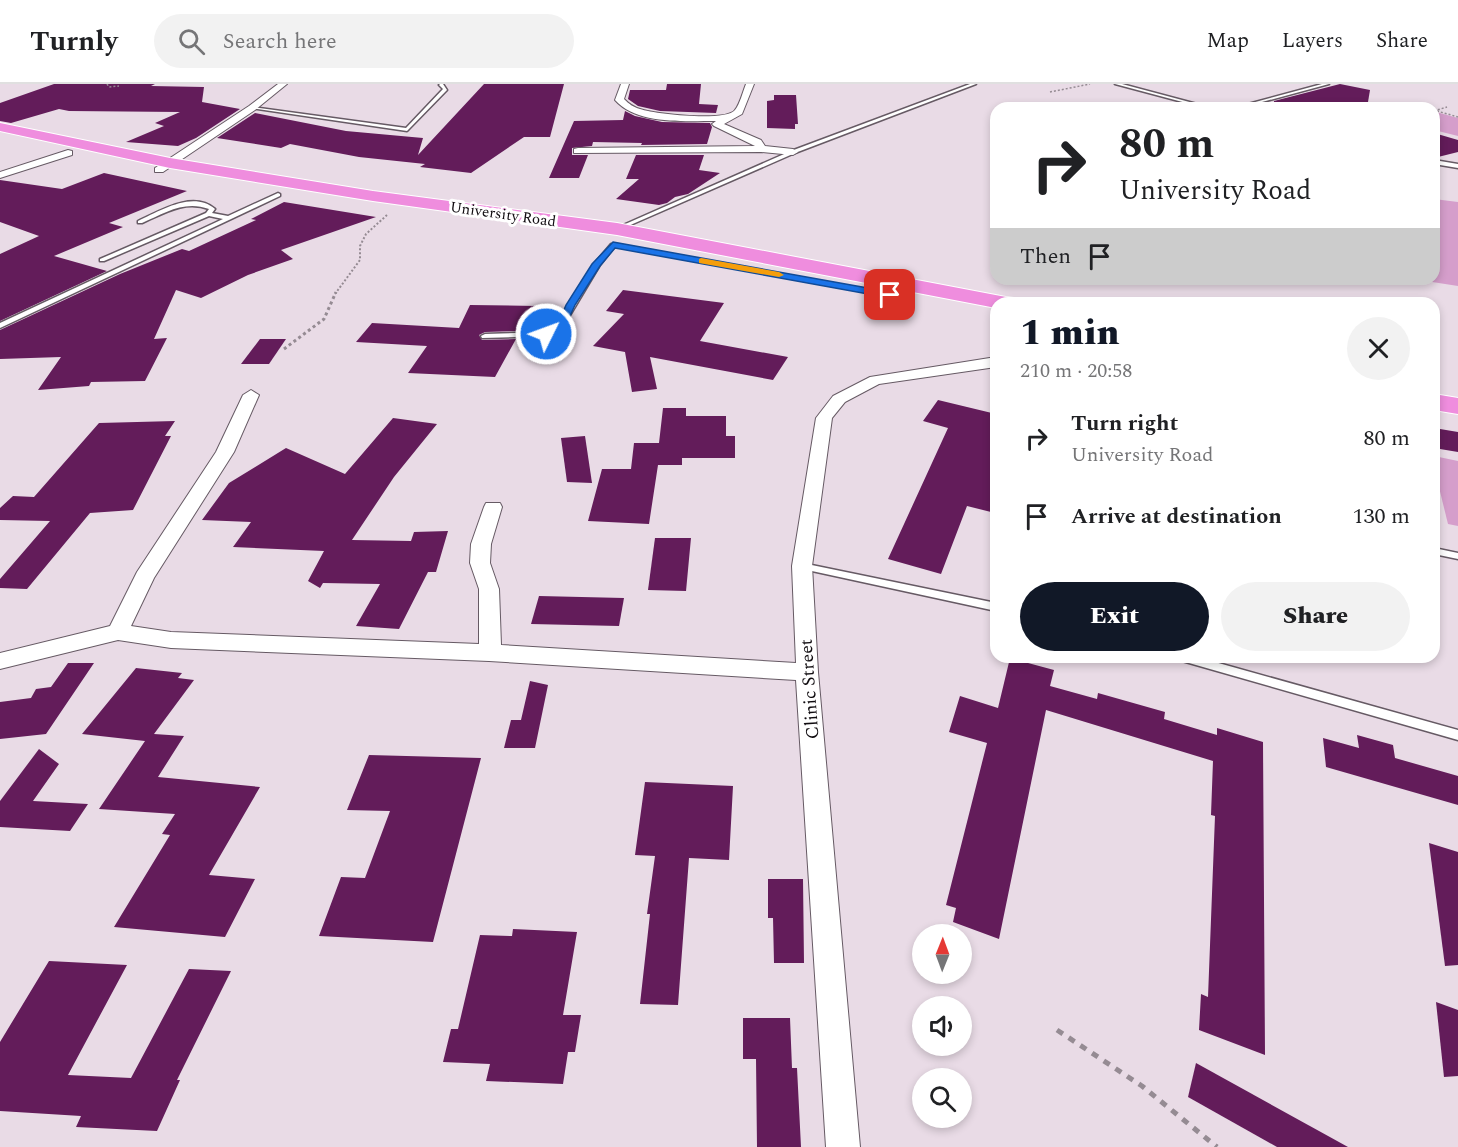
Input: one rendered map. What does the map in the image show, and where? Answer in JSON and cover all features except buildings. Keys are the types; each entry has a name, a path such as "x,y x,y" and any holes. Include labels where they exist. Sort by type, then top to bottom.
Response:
{"highway":[{"name":"University Road","path":"0,127 278,195 391,211 615,237 990,315"},
{"name":"University Road","path":"0,138 68,153 373,196 990,300"},
{"path":"1440,385 1458,388"},
{"path":"1440,403 1458,406"}],"street":[{"path":"151,164 252,108 283,84"},
{"path":"625,84 619,100 622,104 640,111 665,117 727,118"},
{"path":"750,84 740,112 717,124 758,142 761,149"},
{"path":"578,151 761,149 793,152"},
{"path":"0,176 68,153"},
{"name":"Clinic Street","path":"843,1147 807,672 802,566 824,418 839,399 875,380 990,363"},
{"path":"118,632 144,577 225,452 251,395"},
{"path":"489,653 491,631 489,590 480,563 481,544 493,507"},
{"path":"0,661 118,632 171,640 489,653 807,672"}],"lane":[{"path":"484,336 546,334 556,330 615,237 793,152 974,84"},
{"path":"1117,84 1187,102"},
{"path":"1258,102 1327,84"},
{"path":"252,108 407,130 445,89 441,85"},
{"path":"1440,163 1458,166"},
{"path":"0,326 278,195"},
{"path":"102,260 208,214 212,209 188,203 140,222"},
{"path":"208,214 229,218"},
{"path":"1440,552 1458,556"},
{"path":"802,566 990,606"},
{"path":"1203,663 1458,735"}],"path":[{"path":"107,84 109,87 119,86"},
{"path":"1050,92 1090,84"},
{"path":"1440,110 1448,108"},
{"path":"1440,112 1458,117"},
{"path":"284,349 324,319 335,294 360,260 358,250 364,235 391,211"},
{"path":"1057,1030 1142,1086 1217,1147"}],"shaded area":[{"path":"1440,113 1458,118 1458,136 1440,132"},
{"path":"1440,200 1458,202 1458,286 1440,283"},
{"path":"1440,457 1458,461 1458,526 1448,524 1440,491"}],"slow traffic":[{"path":"701,261 779,275"}],"route":[{"path":"546,334 562,325 571,305 597,264 613,245 890,295"}]}
